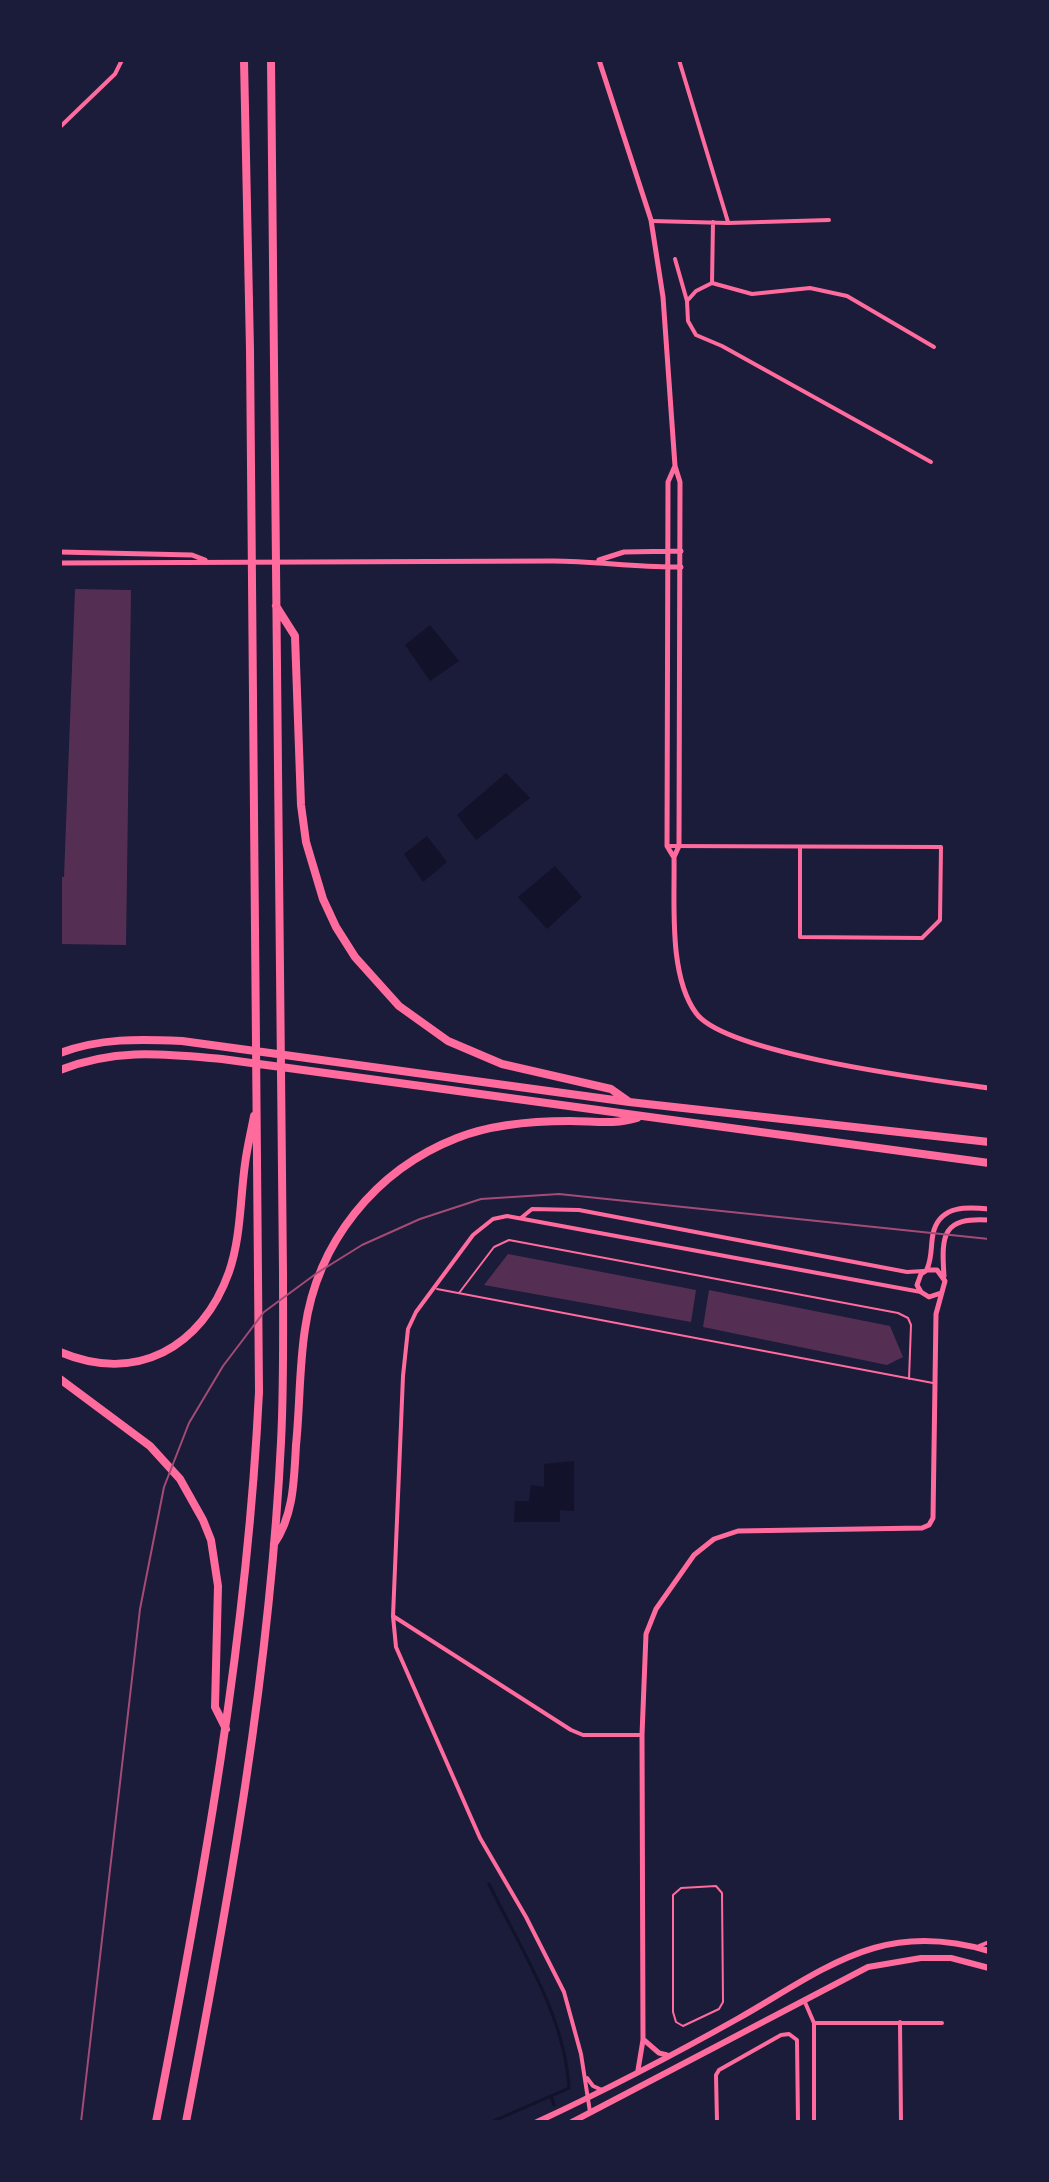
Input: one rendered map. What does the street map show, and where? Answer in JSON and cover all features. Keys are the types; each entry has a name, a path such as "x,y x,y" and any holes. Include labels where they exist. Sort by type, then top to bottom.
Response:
{"highway":[{"path":"156,2122 191,1941 226,1730 249,1542 256,1447 259,1302 257,1020 244,60"},
{"path":"186,2122 219,1947 238,1824 274,1545 283,1392 271,60"},
{"path":"276,606 295,636 301,805 306,842 323,899 355,957 399,1006 448,1041 502,1064 611,1089 629,1102"},
{"path":"60,1053 83,1045 122,1039 182,1041 629,1102 989,1142"},
{"path":"60,1070 101,1057 175,1055 222,1059 989,1163"},
{"path":"60,1352 98,1364 131,1364 160,1355 175,1346 205,1316 221,1291 233,1255 257,1095"},
{"path":"274,1545 291,1504 302,1348 311,1297 329,1252 366,1200 397,1172 416,1160 457,1138 479,1131 544,1121 619,1123 641,1116"},
{"path":"60,1379 150,1446 180,1479 203,1520 211,1540 218,1586 215,1707 226,1730"}],"main road":[{"path":"537,2122 587,2099 837,1963 876,1948 922,1941 953,1941 989,1951"},
{"path":"572,2122 868,1967 921,1958 951,1958 989,1968"}],"street":[{"path":"61,124 115,74 122,60"},
{"path":"599,60 651,220 663,297 675,466 680,482 679,846 674,857 677,951 682,983 695,1013 722,1033 841,1066 989,1088"},
{"path":"679,60 728,223"},
{"path":"651,220 728,223 829,220"},
{"path":"712,283 713,222"},
{"path":"675,259 687,301 688,321 696,335 722,346 931,462"},
{"path":"687,301 696,291 712,283 752,294 810,288 833,291 847,296 934,347"},
{"path":"674,857 667,846 667,551 668,482 675,466"},
{"path":"597,561 624,552 681,551"},
{"path":"60,552 192,555 210,561"},
{"path":"60,563 597,561 626,567 681,567"},
{"path":"667,846 941,847 940,920 922,938 800,937 800,847"},
{"path":"936,1314 917,1281 925,1270 939,1219 951,1210 965,1207 989,1209"},
{"path":"521,1218 532,1209 579,1210 907,1272 937,1270 944,1277"},
{"path":"590,2114 585,2076 564,1992 526,1917 480,1838 396,1647 393,1616 404,1351 408,1329 416,1312 483,1224 507,1216 933,1296 941,1293"},
{"path":"638,2070 643,2040 642,1735 646,1634 656,1609 694,1555 714,1539 738,1531 922,1528 929,1525 933,1518 936,1314 945,1285 945,1240 950,1227 965,1218 989,1220"},
{"path":"393,1616 571,1730 583,1735 642,1735"},
{"path":"977,1947 989,1942"},
{"path":"804,2000 814,2023 814,2122"},
{"path":"900,2022 901,2122"},
{"path":"814,2023 942,2023"},
{"path":"717,2122 716,2075 719,2070 781,2035 789,2034 797,2040 798,2122"},
{"path":"643,2040 659,2053 667,2055"},
{"path":"585,2076 593,2086 603,2090"}],"lane":[{"path":"459,1293 494,1247 509,1240 898,1313 908,1318 911,1325 909,1379"},
{"path":"434,1288 935,1384"},
{"path":"716,1886 722,1893 722,2006 683,2026 676,2022 673,2012 673,1895 681,1888 716,1886"}],"shaded area":[{"path":"430,625 459,661 430,681 405,645"},
{"path":"506,773 530,798 476,840 457,815"},
{"path":"427,836 447,862 423,882 404,854"},
{"path":"555,866 582,897 547,929 518,897"},
{"path":"574,1461 574,1511 560,1510 560,1522 514,1522 515,1501 529,1501 531,1485 544,1487 544,1464"}],"building":[{"path":"75,589 131,590 126,945 60,944 60,877 64,877"},
{"path":"508,1254 696,1290 691,1322 484,1285"},
{"path":"709,1290 890,1326 903,1357 887,1365 703,1327"}],"waterway":[{"path":"489,1884 550,2008 566,2061 569,2088 491,2122"},
{"path":"551,2096 554,2105"}],"tram line":[{"path":"81,2122 140,1609 164,1487 189,1423 223,1366 264,1312 362,1245 420,1219 481,1199 559,1194 989,1239"}]}
